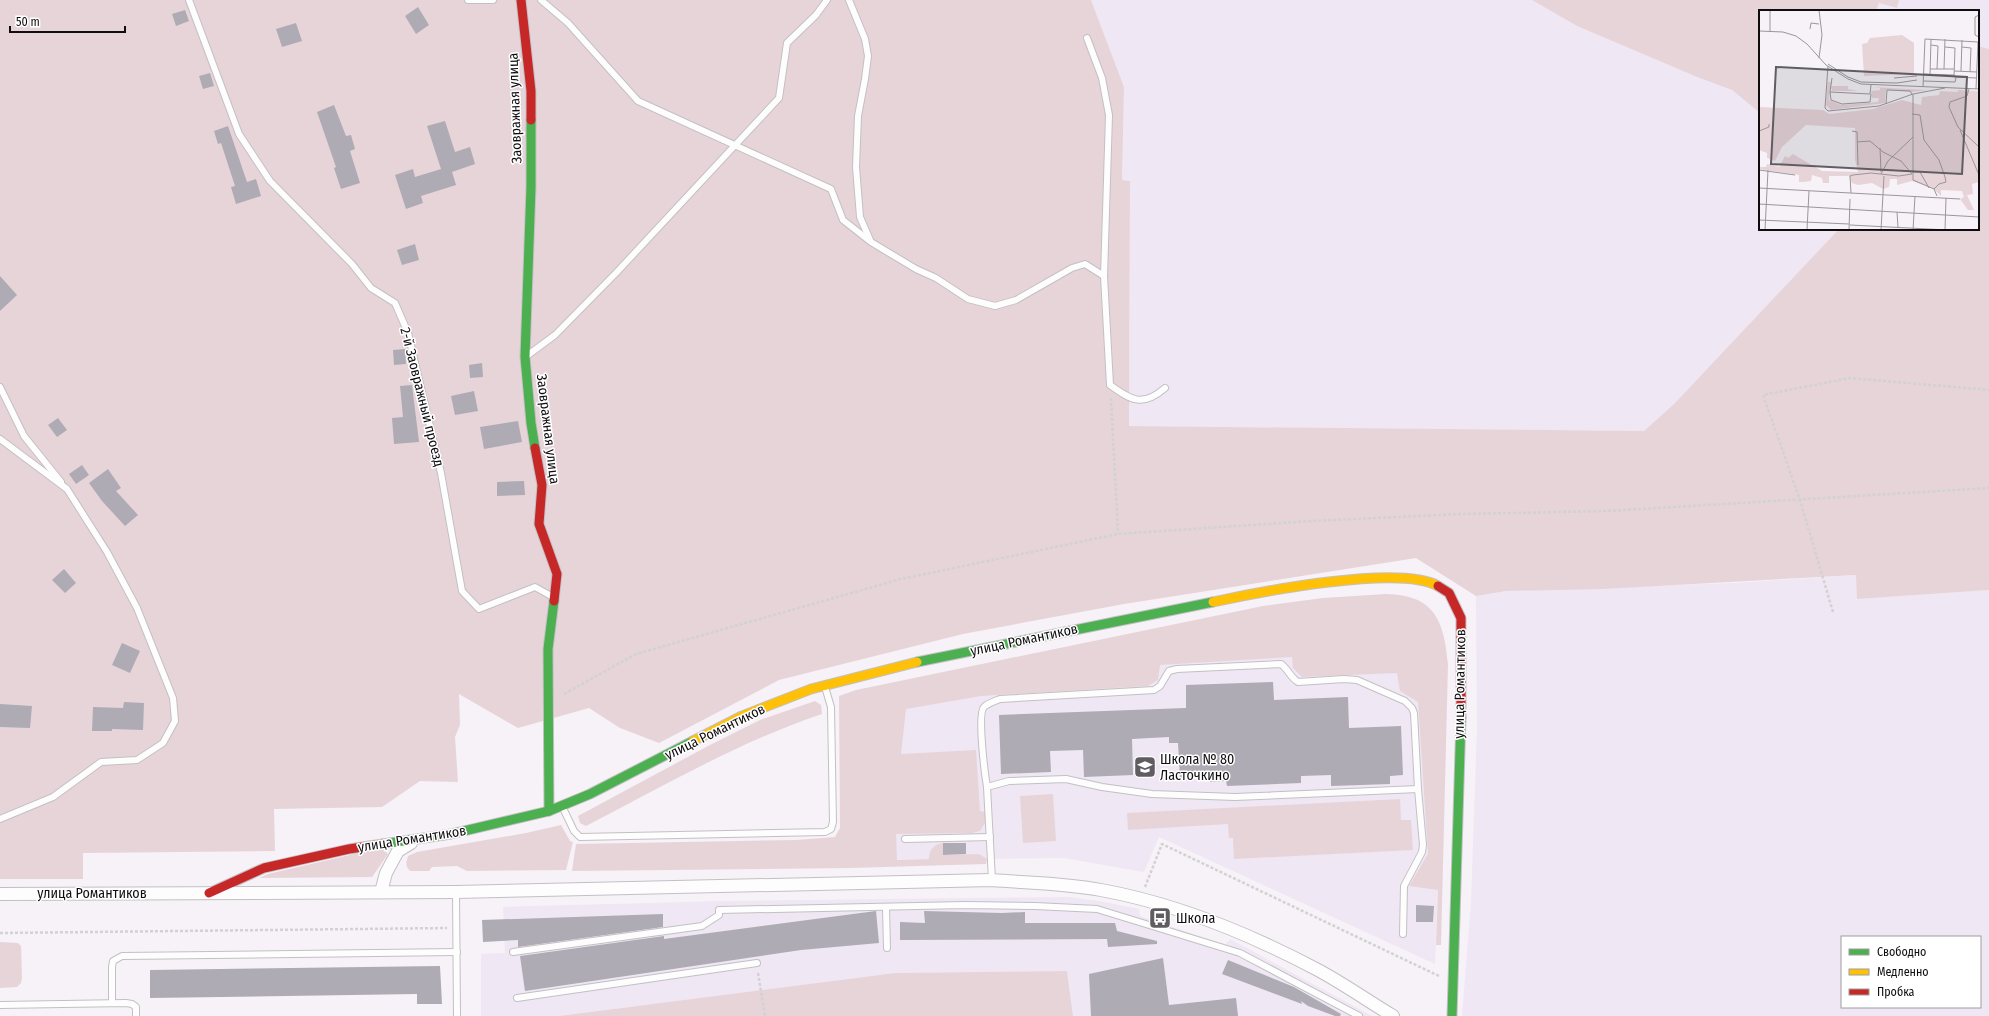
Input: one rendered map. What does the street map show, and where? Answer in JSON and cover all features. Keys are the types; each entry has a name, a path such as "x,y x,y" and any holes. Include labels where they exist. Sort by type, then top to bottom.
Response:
{"street":[{"name":"Заовражная улица","path":"521,0 526,35 530,91 531,188 525,357 531,423 542,485 539,524 557,574 548,648 547,704 549,811"},
{"name":"улица Романтиков","path":"209,893 264,868 349,850 451,834 549,811 590,794 742,716 825,685 902,666 1246,595 1368,577 1429,581 1449,593 1461,618 1461,698 1452,1016"},
{"path":"381,892 386,873 398,851 417,839"},
{"name":"улица Романтиков","path":"0,894 456,892 992,880 1100,890 1164,905 1240,931 1320,971 1393,1016"}],"lane":[{"name":"2-й Заовражный проезд","path":"189,0 240,134 270,181 352,264 371,288 395,303 406,327 441,473 462,591 479,609 535,587 555,598"},
{"path":"468,0 492,0"},
{"path":"542,0 568,23 638,101 831,189 843,220 871,242 916,269 936,278 968,299 995,306 1016,300 1072,268 1084,264 1104,276"},
{"path":"525,357 560,329 616,273 779,98 787,42 816,15 827,0"},
{"path":"849,0 864,40 868,56 858,116 856,167 860,218 871,242"},
{"path":"1087,38 1102,78 1109,114 1104,276 1110,385 1125,396 1137,401 1154,398 1165,388"},
{"path":"0,387 24,436 67,489 107,552 137,608 173,698 175,721 163,743 137,760 101,762 53,797 0,819"},
{"path":"0,439 67,489"},
{"path":"992,880 987,787 981,735 981,713 983,707 1000,699 1154,690 1160,686 1169,671 1177,669 1281,664 1285,667 1292,678 1298,682 1344,679 1357,680 1405,701 1412,708 1414,713 1423,845 1422,852 1404,886 1403,934"},
{"path":"562,806 574,831 580,837 825,832 831,829 832,822 831,708 825,685"},
{"path":"987,787 1008,781 1066,779 1102,787 1152,794 1227,797 1418,789"},
{"path":"904,839 990,837"},
{"path":"456,892 458,1016"},
{"path":"513,952 702,926 719,915 719,910 981,905 1097,909 1240,953 1359,1016"},
{"path":"886,908 887,948"},
{"path":"112,1003 113,961 122,956 457,952"},
{"path":"517,998 757,963"},
{"path":"0,1005 132,1004 136,1007 136,1016"}],"path":[{"path":"1833,612 1800,500 1763,395 1850,378 1989,390"},
{"path":"1110,385 1118,534"},
{"path":"547,704 636,654 901,579 1118,534 1311,521 1461,514 1608,511 1989,488"},
{"path":"1140,899 1162,844 1443,978"},
{"path":"0,933 456,928"},
{"path":"757,963 765,1016"}],"shaded area":[{"path":"0,0 1091,0 1124,87 1122,180 1130,181 1129,426 1644,431 1674,404 1838,230 1979,230 1979,46 1989,49 1989,590 1857,599 1856,575 1603,589 1506,591 1476,596 1416,558 1124,604 963,634 779,680 659,743 620,728 589,708 518,728 459,694 460,725 455,737 458,782 420,781 382,807 274,809 275,851 83,853 83,879 0,879"},
{"path":"1091,0 1532,0 1577,26 1697,77 1732,90 1759,112 1759,230 1838,230 1674,404 1644,431 1129,426 1130,181 1122,180 1124,87"},
{"path":"1532,0 1899,0 1897,8 1879,3 1876,10 1759,10 1759,112 1732,90 1697,77 1577,26"},
{"path":"1899,0 1989,0 1989,49 1979,46 1979,10 1876,10 1879,3 1897,8"},
{"path":"1857,575 1857,599 1989,590 1989,1016 1462,1016 1471,902 1477,730 1476,596 1506,591 1735,583"},
{"path":"1386,594 1416,599 1426,605 1434,613 1440,623 1444,635 1448,664 1441,945 1436,945 1438,890 1409,886 1428,854 1418,702 1400,691 1397,673 1302,677 1293,668 1292,657 1160,665 1158,680 1148,686 981,696 906,709 901,754 976,750 980,811 985,812 986,821 980,831 972,833 896,834 897,860 929,859 932,848 943,843 943,855 979,854 987,859 986,864 850,868 572,871 576,844 796,840 835,837 840,828 839,696 856,690 1263,606 1323,598"},
{"name":"Школа № 80 Ласточкино","path":"1429,616 1438,889 1435,964 1159,837 1144,872 1064,858 853,860 848,697"},
{"path":"815,701 821,705 822,714 791,725 731,751 586,826 580,823 578,816 710,745 760,720"},
{"path":"1053,794 1056,841 1023,843 1020,796"},
{"path":"1400,799 1401,820 1411,820 1413,850 1234,859 1233,838 1229,838 1228,824 1128,830 1127,813"},
{"path":"561,825 570,841 573,842 566,870 467,871 457,866 432,867 429,871 410,871 406,863 408,856 417,852 526,833"},
{"path":"380,848 388,854 372,877 259,878 268,874"},
{"path":"1069,897 1139,909 1140,916 1225,945 1230,939 1372,1016 1073,1016 1067,971 895,973 559,1016 481,1016 481,954 505,953 503,907 724,901"},
{"path":"0,942 18,943 21,946 22,978 21,983 17,987 0,988"},
{"path":"1067,971 1073,1016 559,1016 895,973"}],"building":[{"path":"418,7 429,25 416,34 405,16"},
{"path":"185,10 189,21 176,26 172,14"},
{"path":"296,23 302,41 282,47 276,29"},
{"path":"210,73 214,86 203,89 199,76"},
{"path":"334,105 346,136 351,135 355,149 350,151 360,183 341,189 334,168 336,167 317,112"},
{"path":"445,121 455,152 470,147 475,164 452,172 456,185 421,196 423,203 406,209 395,175 413,169 415,177 441,169 427,126"},
{"path":"228,126 247,182 256,179 261,196 236,204 231,187 235,186 221,143 218,144 214,131"},
{"path":"415,244 419,260 402,265 397,250"},
{"path":"0,276 17,295 0,311"},
{"path":"405,349 406,364 394,365 393,350"},
{"path":"482,363 483,377 470,378 469,365"},
{"path":"412,385 419,442 394,444 392,418 403,417 400,386"},
{"path":"474,391 478,411 455,415 451,396"},
{"path":"58,418 67,430 57,437 48,425"},
{"path":"518,421 522,442 484,449 480,427"},
{"path":"82,465 89,475 76,484 69,474"},
{"path":"108,469 121,488 116,491 138,515 125,526 102,501 89,483"},
{"path":"524,481 525,495 497,496 497,482"},
{"path":"64,569 76,583 65,593 52,580"},
{"path":"122,643 140,651 130,673 112,665"},
{"path":"1273,682 1274,700 1348,697 1349,728 1401,726 1403,775 1390,776 1390,784 1331,786 1331,775 1301,776 1301,783 1227,786 1226,781 1210,782 1209,777 1180,778 1178,743 1169,743 1169,737 1132,739 1133,775 1084,777 1083,750 1050,751 1051,772 1001,774 999,715 1186,708 1186,685"},
{"path":"124,702 144,703 143,730 112,729 112,731 92,731 93,707 123,708"},
{"path":"0,704 32,706 30,728 0,727"},
{"path":"943,843 966,843 966,854 943,855"},
{"path":"1416,905 1434,906 1433,922 1416,922"},
{"path":"876,911 879,943 801,950 525,991 520,956 664,936 664,939"},
{"path":"924,911 1002,913 1025,912 1025,923 1115,923 1117,931 1157,941 1157,944 1108,947 1107,939 900,940 900,922 925,923"},
{"path":"663,914 663,927 518,947 518,940 483,942 482,920"},
{"path":"1163,958 1169,1005 1236,998 1238,1016 1091,1016 1089,974"},
{"path":"1228,960 1294,987 1341,1014 1340,1016 1335,1016 1308,1006 1301,1001 1302,1004 1222,974"},
{"path":"440,966 442,1004 417,1004 417,994 150,998 150,970"}],"traffic: fast":[{"path":"531,120 531,187 525,357 531,423 535,448"},
{"path":"549,811 548,649 554,601"},
{"path":"917,662 1213,602"},
{"path":"1452,1016 1461,717"},
{"path":"383,844 451,834 549,811 590,794 693,741"}],"traffic: slow":[{"path":"1213,602 1294,587 1362,579 1393,578 1419,580 1438,586"},
{"path":"693,741 742,716 811,689 917,662"}],"traffic: jam":[{"path":"521,0 531,91 531,120"},
{"path":"535,448 542,485 539,524 557,574 554,601"},
{"path":"1438,586 1449,593 1461,618 1461,717"},
{"path":"209,893 264,868 349,849 383,844"}],"place":[{"name":"Школа № 80 Ласточкино","path":"1145,767"},
{"name":"Школа","path":"1160,918"}]}
